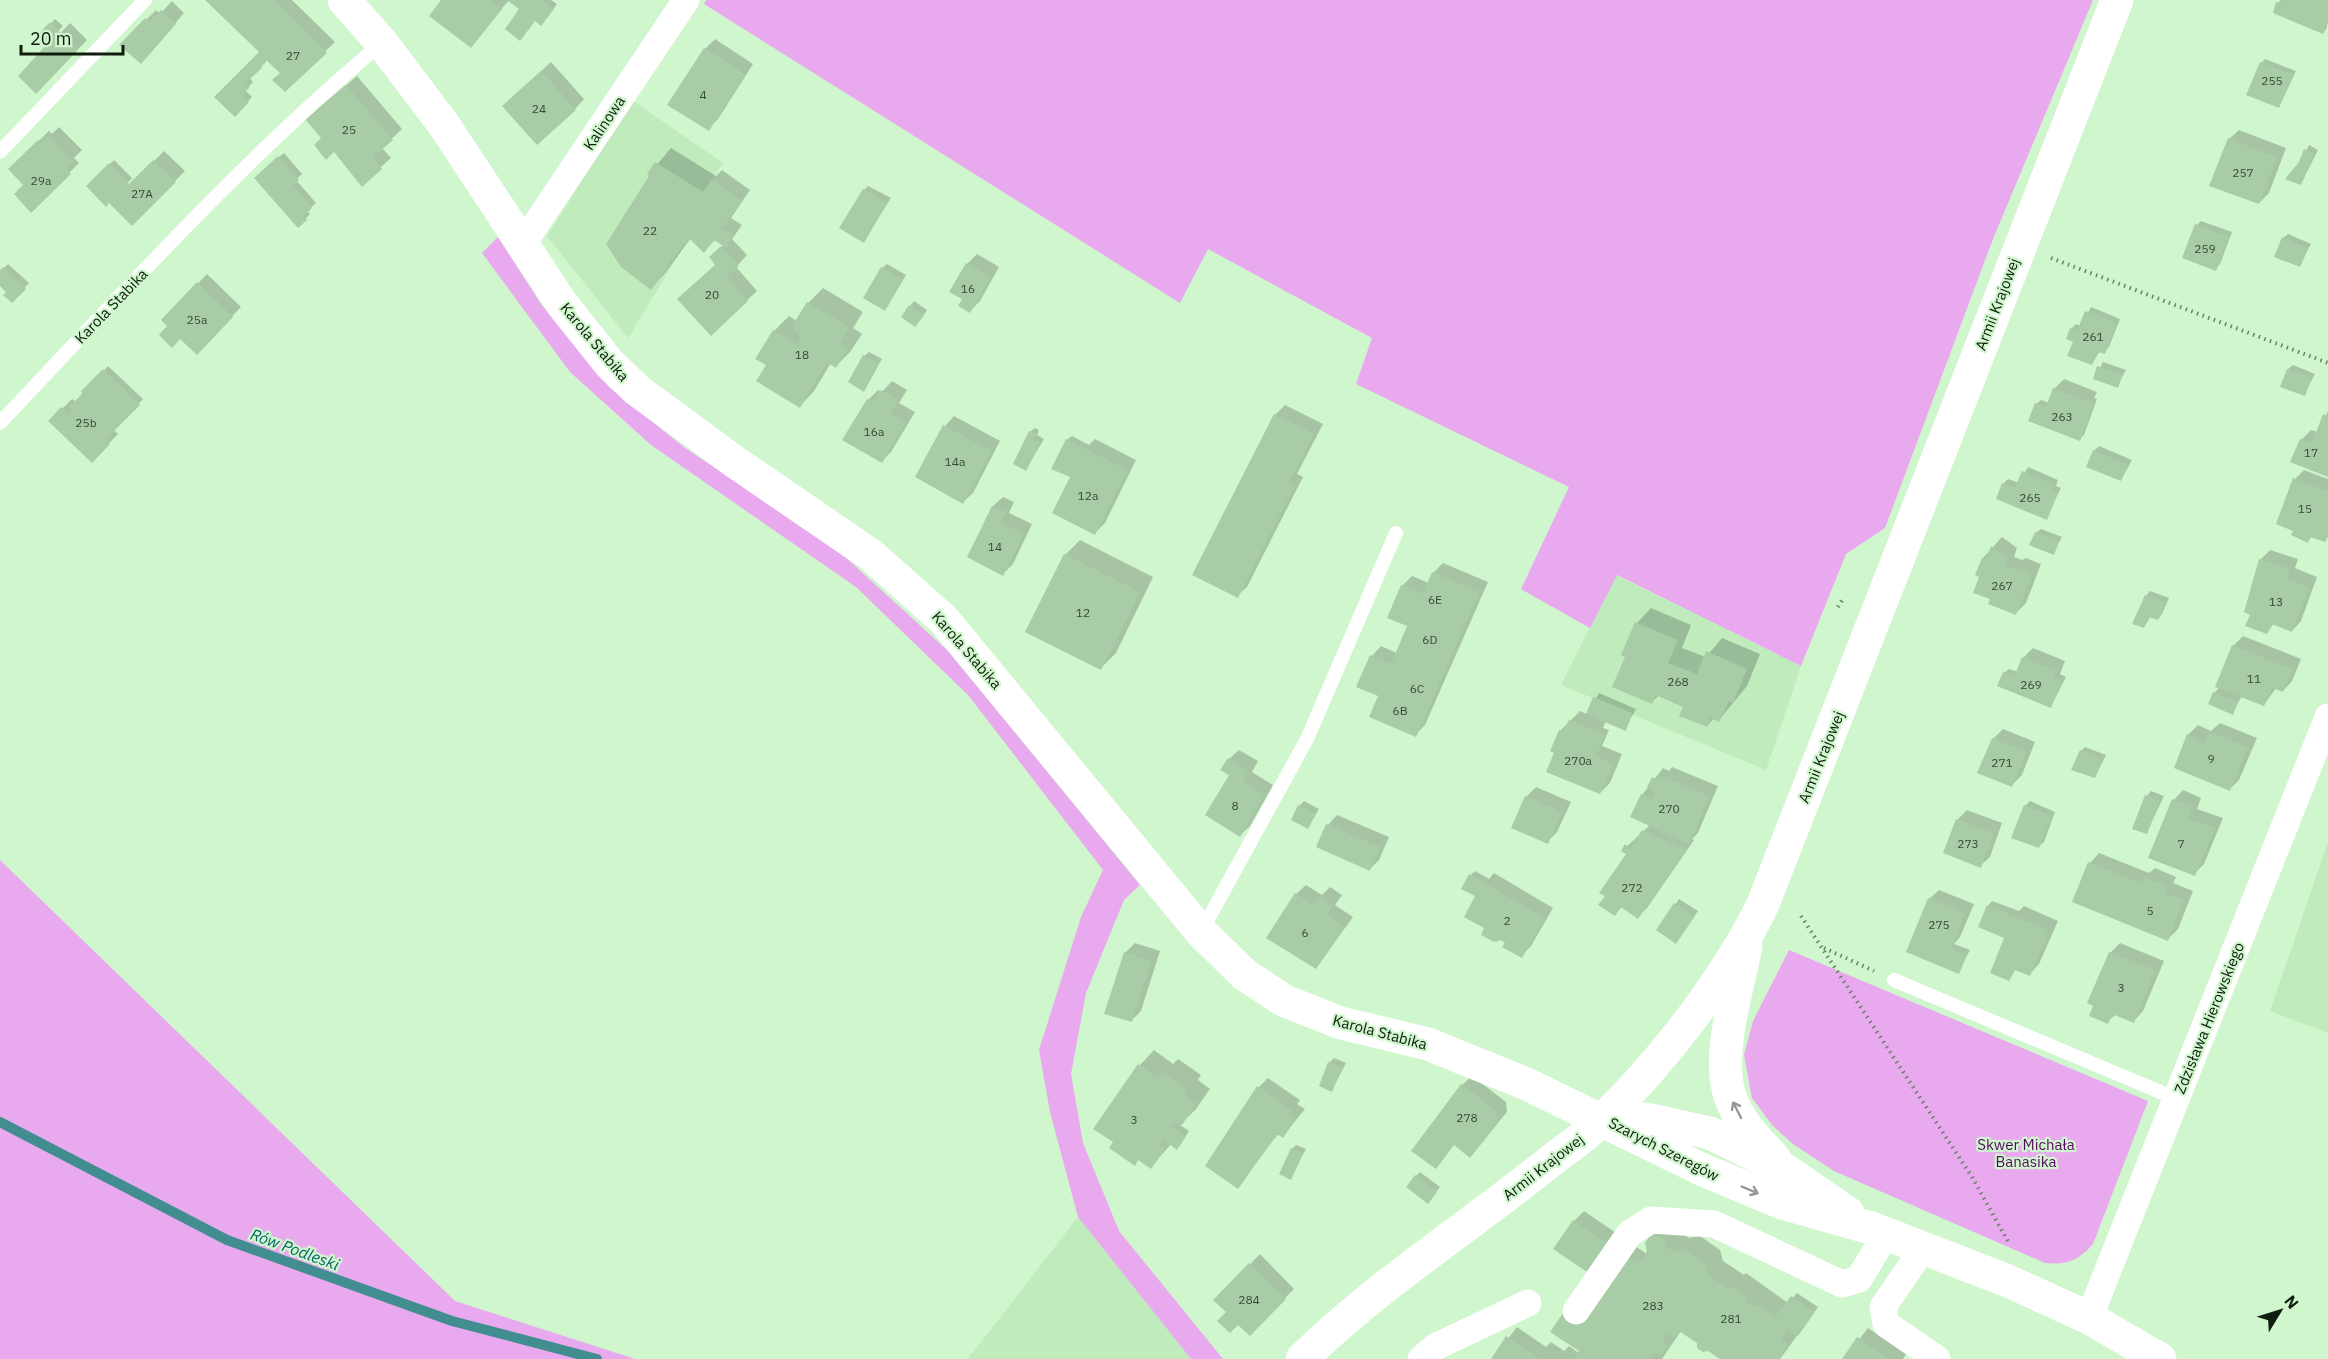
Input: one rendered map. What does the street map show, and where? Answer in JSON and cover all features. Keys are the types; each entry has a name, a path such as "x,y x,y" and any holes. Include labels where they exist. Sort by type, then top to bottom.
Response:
{"street":[{"name":"Karola Stabika","path":"344,0 382,43 444,125 522,245 569,312 609,363 637,390 871,555 945,620 1201,932 1245,975 1285,1001 1341,1023 1428,1044 1530,1085 1603,1119"},
{"name":"Kalinowa","path":"522,245 686,0"},
{"name":"Armii Krajowej","path":"1302,1359 1321,1340 1397,1279 1603,1119 1654,1066 1748,935 1763,904 2117,0"},
{"name":"Zdzisława Hierowskiego","path":"2089,1318 2328,717"},
{"name":"Szarych Szeregów","path":"1748,935 1726,1047 1726,1077 1730,1095 1741,1119 1787,1171"},
{"name":"Szarych Szeregów","path":"1603,1119 1647,1119 1702,1130 1787,1171 1878,1231"},
{"name":"Szarych Szeregów","path":"1603,1119 1701,1169 1782,1203 1878,1231 2008,1281 2089,1318 2160,1359"},
{"path":"1576,1311 1630,1233 1651,1220 1714,1224 1842,1284 1859,1279 1878,1231"},
{"path":"1924,1247 1883,1307 1886,1324 1937,1359"},
{"path":"1420,1359 1435,1347 1528,1303"}],"lane":[{"path":"0,152 145,0"},
{"name":"Karola Stabika","path":"0,423 240,170 314,100 382,43"},
{"path":"1201,932 1306,739 1395,533"},
{"path":"1894,980 2177,1099"}],"path":[{"path":"2020,246 2328,363"},
{"path":"1801,916 1972,1177 2012,1248"},
{"path":"1822,947 1894,980"}],"shaded area":[{"path":"633,101 723,163 688,218 689,238 628,338 547,236"},
{"path":"1616,575 1801,666 1766,770 1561,685"},
{"path":"2328,842 2328,1033 2270,1011"},
{"path":"1078,1217 1191,1359 968,1359"}],"green space":[{"path":"706,0 2093,0 1993,239 1885,528 1846,554 1801,666 1617,575 1590,628 1521,589 1569,487 1356,384 1372,338 1208,249 1180,303 704,4"},
{"path":"498,237 541,304 609,387 685,448 832,545 948,651 1140,885 1124,900 1086,993 1071,1074 1083,1143 1119,1231 1223,1359 1191,1359 1078,1217 1050,1112 1039,1050 1081,917 1103,870 968,695 856,587 651,445 570,372 482,253"},
{"path":"0,860 455,1301 635,1359 0,1359"},
{"name":"Skwer Michała Banasika","path":"1789,950 2148,1101 2093,1244 2088,1250 2072,1261 2045,1263 1834,1171 1793,1144 1772,1125 1752,1098 1744,1055 1753,1021"}],"building":[{"path":"205,0 274,0 327,53 285,92 272,80 280,73 264,58 261,69 245,83 250,87 242,95 249,102 235,117 214,97 259,52"},
{"path":"441,0 490,0 502,9 471,48 429,16"},
{"path":"507,0 541,0 554,9 541,26 535,21 520,41 505,29 519,9"},
{"path":"2284,0 2328,0 2328,22 2323,34 2273,13 2276,2 2282,4"},
{"path":"161,10 176,24 141,64 119,45 145,18 149,22"},
{"path":"50,22 78,50 36,94 18,76 47,44 38,35"},
{"path":"704,48 745,74 709,131 667,105"},
{"path":"2260,62 2293,75 2279,108 2246,95"},
{"path":"541,71 576,110 537,145 502,106"},
{"path":"346,85 393,140 373,157 382,169 362,187 334,152 326,160 314,145 321,138 305,119"},
{"path":"49,136 73,161 66,168 71,174 31,213 14,194 23,185 8,169 38,140 41,143"},
{"path":"2228,138 2277,158 2259,204 2209,186"},
{"path":"2304,149 2314,154 2301,185 2285,179 2299,162"},
{"path":"278,156 299,180 293,185 312,208 304,216 307,220 298,228 254,178"},
{"path":"153,160 176,182 132,226 109,203 106,207 86,186 109,163 129,184"},
{"path":"655,162 703,192 712,179 742,201 722,228 733,235 726,248 714,240 704,253 689,238 651,290 621,267 606,244 649,176 647,174"},
{"path":"863,189 887,203 864,243 839,228"},
{"path":"2195,224 2229,237 2216,271 2182,258"},
{"path":"2282,237 2308,249 2300,267 2274,257"},
{"path":"721,246 739,266 727,277 748,301 711,336 677,299 715,265 709,257"},
{"path":"966,263 991,277 970,313 958,306 962,299 949,292"},
{"path":"3,267 26,289 12,303 3,295 6,292 0,286 0,270"},
{"path":"881,267 903,280 885,311 863,298"},
{"path":"197,282 233,317 197,355 180,339 172,348 159,335 167,326 161,320"},
{"path":"807,302 849,327 840,343 848,349 836,368 827,362 800,408 756,381 766,365 755,359 773,330 797,345 801,339 792,326"},
{"path":"909,305 924,315 915,327 901,317"},
{"path":"2085,311 2117,323 2105,354 2098,352 2092,365 2067,356 2073,342 2066,339 2070,328 2077,331"},
{"path":"863,355 879,364 864,392 848,382"},
{"path":"2097,366 2123,374 2118,388 2093,379"},
{"path":"103,369 140,405 105,440 110,444 92,463 48,421 61,407 69,414 72,410 69,407 82,394 81,391"},
{"path":"2287,369 2312,378 2305,396 2280,387"},
{"path":"2053,388 2094,404 2080,441 2028,421 2035,403 2046,407"},
{"path":"881,390 899,400 890,413 906,422 882,463 842,440 867,399 874,402"},
{"path":"1274,414 1314,434 1288,484 1294,487 1238,598 1192,575"},
{"path":"2323,414 2328,416 2328,477 2290,462 2300,439 2312,443"},
{"path":"943,425 991,451 963,504 915,477"},
{"path":"1029,431 1036,434 1033,440 1040,443 1026,471 1013,464"},
{"path":"1066,439 1127,470 1095,535 1052,513 1070,477 1051,469"},
{"path":"2093,450 2128,465 2121,481 2086,467"},
{"path":"2022,471 2055,485 2052,491 2058,493 2047,520 1996,499 2002,483 2015,487"},
{"path":"2293,478 2328,492 2328,536 2325,542 2310,537 2308,543 2291,535 2293,531 2276,524"},
{"path":"992,506 1006,512 1000,523 1024,534 1003,576 967,557"},
{"path":"2035,532 2059,542 2054,555 2029,545"},
{"path":"1991,546 2008,558 2005,567 2012,569 2015,567 2032,574 2016,615 1988,604 1990,599 1973,593 1979,577 1975,575 1982,558 1986,559"},
{"path":"1064,554 1140,592 1101,670 1025,632"},
{"path":"2259,559 2290,569 2286,578 2309,587 2292,632 2272,624 2267,634 2245,626 2250,615 2244,612"},
{"path":"1432,572 1479,592 1416,737 1369,717 1378,696 1356,687 1370,655 1391,664 1407,626 1387,618 1401,585 1423,594"},
{"path":"2145,595 2165,603 2158,620 2149,617 2144,628 2132,624"},
{"path":"1635,622 1678,640 1668,663 1697,674 1706,651 1747,669 1733,703 1729,701 1719,722 1711,718 1707,727 1679,716 1683,707 1656,695 1652,704 1612,687 1625,657 1621,655"},
{"path":"2232,645 2292,669 2283,692 2272,688 2264,706 2215,687"},
{"path":"2022,657 2056,671 2054,678 2062,681 2051,708 1997,686 2003,672 2014,677"},
{"path":"2213,692 2238,702 2233,715 2208,704"},
{"path":"1593,697 1632,713 1626,731 1586,714"},
{"path":"1569,720 1605,735 1596,756 1613,764 1600,794 1546,772 1554,753 1550,751 1559,730 1563,731"},
{"path":"2209,732 2248,747 2230,791 2174,768 2187,734 2204,742"},
{"path":"1992,738 2026,752 2012,787 1977,773"},
{"path":"2080,750 2103,760 2095,778 2071,770"},
{"path":"1228,758 1249,771 1243,782 1265,795 1240,837 1205,815 1229,775 1220,770"},
{"path":"1661,776 1709,796 1689,844 1630,817 1641,794 1652,799 1655,791 1647,787 1652,777 1659,780"},
{"path":"2145,795 2160,801 2147,834 2132,829"},
{"path":"1525,796 1562,812 1548,844 1511,828"},
{"path":"2172,799 2193,807 2188,819 2215,828 2195,876 2148,858"},
{"path":"1298,805 1316,814 1308,829 1291,820"},
{"path":"2024,805 2052,816 2039,848 2011,838"},
{"path":"1956,819 1994,833 1981,868 1943,853"},
{"path":"1326,824 1380,847 1370,871 1316,847"},
{"path":"1642,830 1686,850 1638,919 1621,907 1615,916 1598,905 1605,896 1599,893 1626,854 1621,851 1625,844 1630,848"},
{"path":"2088,862 2141,883 2144,877 2167,887 2165,893 2184,900 2168,941 2072,902"},
{"path":"1469,874 1545,918 1522,958 1502,947 1505,943 1502,940 1494,942 1481,935 1484,928 1464,917 1475,896 1461,889"},
{"path":"1295,893 1313,905 1319,896 1333,905 1327,915 1345,927 1316,969 1266,938"},
{"path":"1928,898 1965,914 1951,949 1967,955 1959,974 1906,952"},
{"path":"1674,903 1695,916 1676,944 1656,930"},
{"path":"1987,905 2049,931 2030,976 2015,970 2009,981 1990,973 2004,938 1978,927"},
{"path":"1124,952 1151,961 1132,1022 1104,1014"},
{"path":"2109,952 2155,970 2134,1023 2112,1014 2108,1024 2089,1016 2093,1006 2087,1003"},
{"path":"1328,1062 1342,1067 1332,1092 1319,1086"},
{"path":"1138,1064 1158,1078 1162,1072 1187,1090 1184,1095 1196,1104 1182,1125 1175,1121 1171,1127 1186,1136 1177,1150 1163,1139 1158,1145 1165,1149 1151,1169 1138,1160 1135,1166 1109,1148 1113,1142 1093,1129"},
{"path":"1461,1084 1496,1111 1498,1123 1470,1158 1454,1145 1436,1169 1411,1151"},
{"path":"1257,1086 1292,1110 1289,1114 1296,1119 1283,1138 1277,1134 1238,1189 1205,1166"},
{"path":"1291,1148 1303,1154 1291,1180 1279,1174"},
{"path":"1415,1175 1437,1192 1428,1204 1406,1187"},
{"path":"1573,1220 1638,1264 1647,1251 1645,1243 1650,1236 1657,1234 1664,1239 1666,1247 1674,1252 1684,1250 1706,1265 1708,1275 1728,1289 1730,1286 1747,1298 1745,1301 1756,1308 1758,1305 1775,1317 1791,1296 1815,1312 1798,1336 1787,1329 1781,1339 1788,1344 1779,1359 1720,1359 1708,1351 1703,1352 1697,1348 1697,1343 1679,1331 1674,1338 1666,1333 1663,1338 1667,1347 1662,1355 1652,1353 1648,1359 1574,1359 1579,1351 1550,1332 1590,1274 1553,1249"},
{"path":"1249,1263 1286,1299 1250,1336 1238,1325 1230,1333 1217,1321 1226,1312 1213,1300"},
{"path":"1506,1336 1535,1355 1540,1359 1491,1359"},
{"path":"1857,1337 1889,1359 1842,1359"}],"waterway":[{"name":"Rów Podleski","path":"0,1122 227,1240 452,1321 597,1359"}]}
